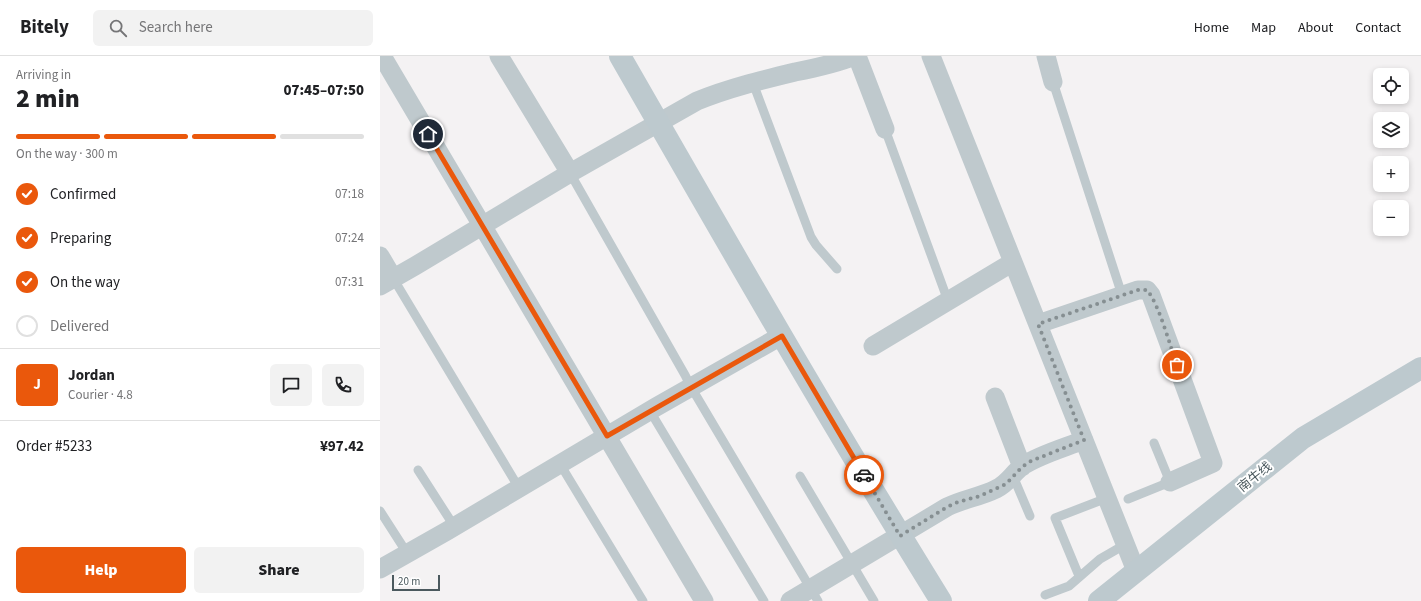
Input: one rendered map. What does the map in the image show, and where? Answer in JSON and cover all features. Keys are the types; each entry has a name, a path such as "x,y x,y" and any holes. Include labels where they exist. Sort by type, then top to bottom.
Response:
{"street":[{"path":"382,56 704,601"},
{"path":"499,56 570,173"},
{"path":"620,56 782,336 900,536 941,601"},
{"path":"380,256 387,282 570,173 658,122 704,98 718,92 821,67 856,56 885,129"},
{"path":"931,56 1136,571"},
{"path":"1046,56 1053,82"},
{"path":"873,346 1013,262"},
{"path":"1038,324 1138,290 1147,290 1151,295 1213,463 1170,482"},
{"path":"380,569 691,387 782,336"},
{"name":"南牛线","path":"1099,601 1303,438 1421,368"},
{"path":"995,397 1018,471"},
{"path":"790,601 814,595 852,564 947,507 958,502 980,496 1006,484 1018,471 1031,461 1084,440"}],"lane":[{"path":"1053,82 1122,295"},
{"path":"753,83 810,233 816,245 837,269"},
{"path":"885,129 948,301"},
{"path":"570,173 691,387 814,595"},
{"path":"387,282 519,488"},
{"path":"650,411 764,601"},
{"path":"1128,499 1170,482 1154,443"},
{"path":"560,464 643,601"},
{"path":"418,470 454,526"},
{"path":"1018,471 1030,516"},
{"path":"800,476 874,601"},
{"path":"1079,576 1055,518 1107,498"},
{"path":"380,510 408,553"},
{"path":"1045,595 1069,586 1100,558 1126,544"}],"way so far":[{"path":"864,475 900,536 947,507 958,502 980,496 1006,484 1022,467 1031,461 1084,440 1038,324 1138,290 1147,290 1157,308 1177,365"}],"route":[{"path":"428,134 607,436 782,336 864,475"}]}
